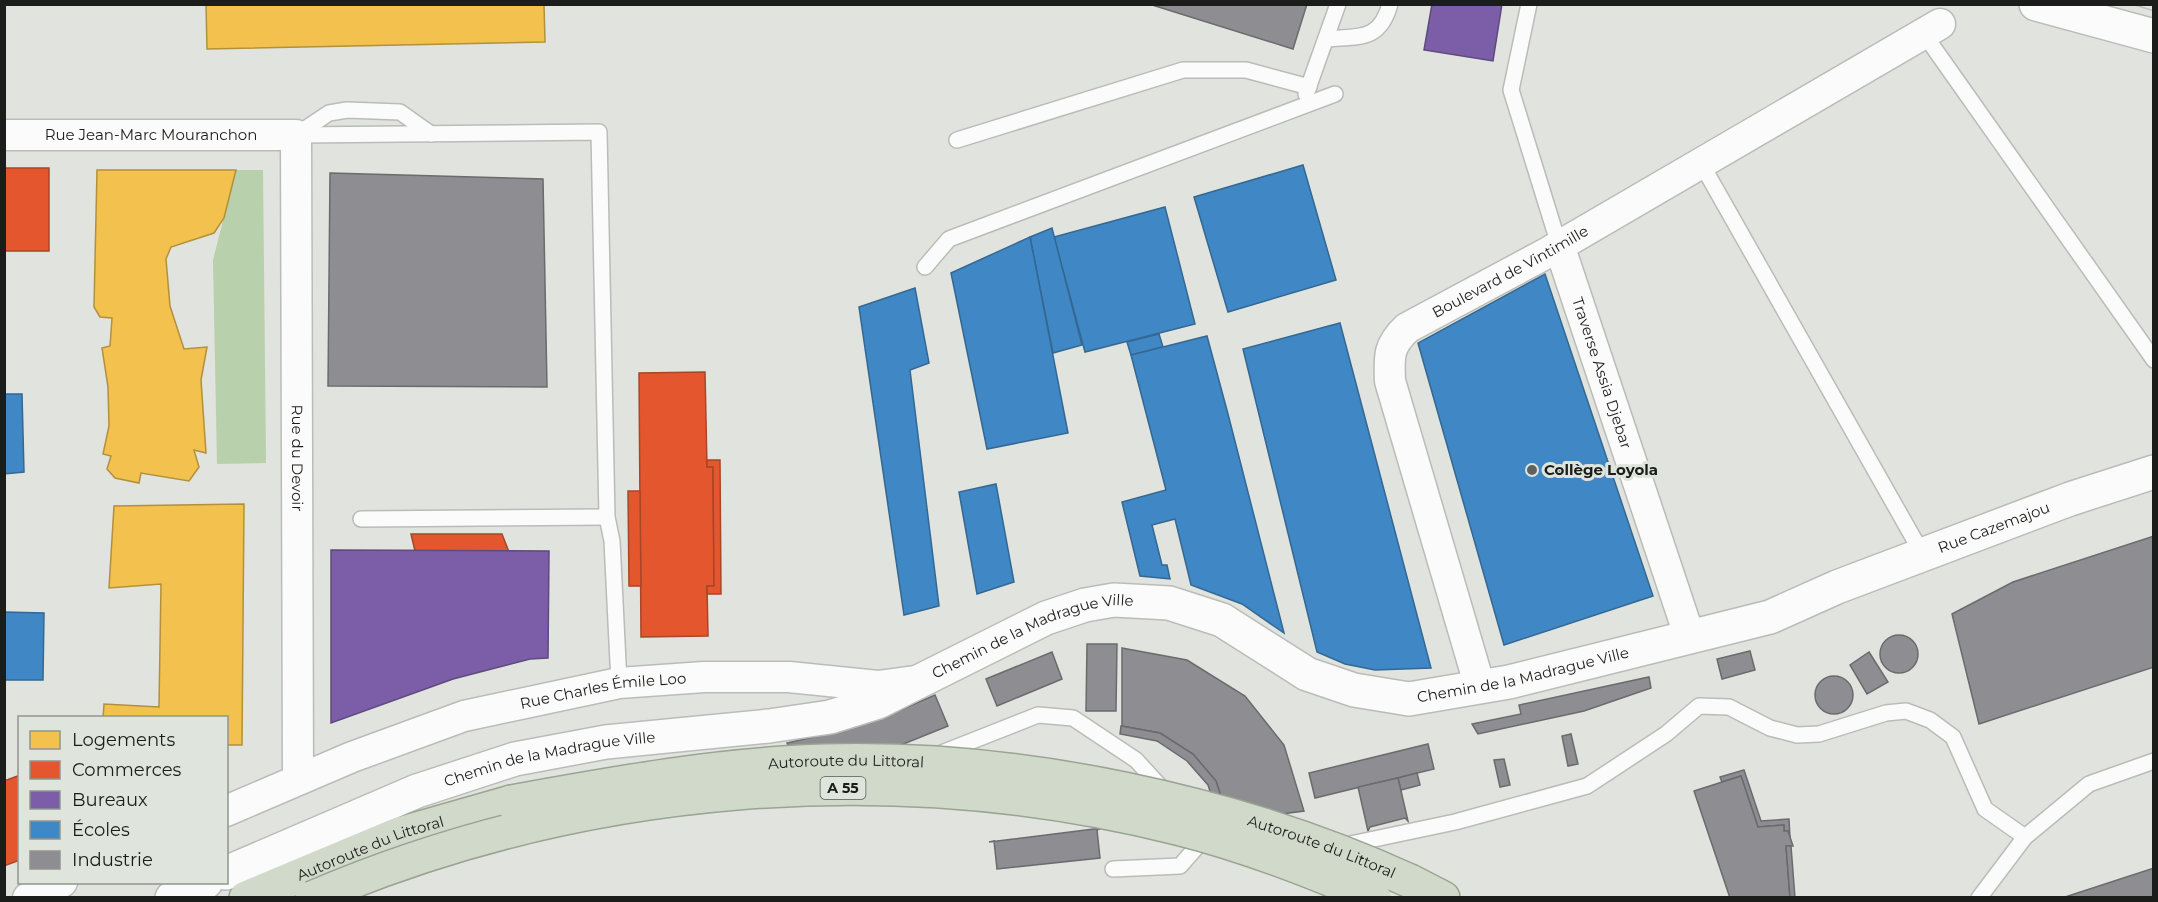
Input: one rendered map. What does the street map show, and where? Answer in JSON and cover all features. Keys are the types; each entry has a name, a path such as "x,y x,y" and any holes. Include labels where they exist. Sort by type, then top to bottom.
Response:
{"highway":[{"name":"Autoroute du Littoral","path":"246,897 399,834 511,802 667,774 827,761 932,764 1042,775 1120,788 1280,830 1364,860 1443,897"},
{"name":"Autoroute du Littoral","path":"312,897 394,866 567,817 660,801 826,788 907,789 1000,797 1065,806 1177,828 1270,856 1374,897"}],"street":[{"path":"2036,4 2154,36"},
{"name":"Boulevard de Vintimille","path":"1480,687 1390,381 1389,355 1396,338 1407,327 1559,245 1932,29"},
{"name":"Rue Jean-Marc Mouranchon","path":"4,135 296,135"},
{"name":"Rue du Devoir","path":"296,135 298,779"},
{"name":"Traverse Assia Djebar","path":"1559,245 1690,638"},
{"name":"Rue Cazemajou","path":"1837,587 2070,499 2154,472"},
{"name":"Chemin de la Madrague Ville","path":"228,872 417,791 515,759 606,742 769,726 830,717 878,702 1046,618 1085,605 1114,600 1169,603 1222,620 1307,675 1354,690 1409,699 1480,687 1690,638 1770,617 1837,587"},
{"name":"Rue Charles Émile Loo","path":"228,810 298,779 464,716 619,683 704,677 789,677 878,686 918,681"},
{"path":"28,897 57,884"},
{"path":"172,897 201,884"}],"lane":[{"path":"1301,108 1328,39 1338,4"},
{"path":"1328,39 1371,36 1385,21 1390,4"},
{"path":"1529,4 1510,90 1559,245"},
{"path":"1932,29 2154,360"},
{"path":"957,140 1183,70 1246,70 1309,87"},
{"path":"925,267 950,239 1335,94"},
{"path":"296,135 329,114 347,110 400,112 431,134"},
{"path":"296,135 599,132 607,518 612,541 619,683"},
{"path":"1701,163 1923,555"},
{"path":"361,519 607,518"},
{"path":"939,754 1038,715 1073,718 1136,760 1163,786 1188,828 1201,842 1217,849 1247,856 1344,846 1455,822 1587,786 1666,734 1699,706 1729,707 1770,728 1797,735 1820,734 1886,713 1906,711 1930,720 1953,737 1984,809 2025,837"},
{"path":"1979,897 2025,837 2089,784 2154,761"},
{"path":"1113,869 1180,866 1201,842"}],"green space":[{"path":"236,170 263,170 266,463 217,464 213,260"}],"building: Logements":[{"path":"206,4 544,4 545,42 207,49"},
{"path":"97,170 236,170 224,218 214,233 171,247 166,259 170,306 184,349 207,347 201,380 206,453 194,450 199,467 189,481 141,473 139,483 115,478 107,469 111,456 103,454 109,426 108,387 102,348 110,346 112,318 100,317 94,307"},
{"path":"244,504 242,745 228,745 228,716 103,716 104,704 159,707 161,584 109,588 114,506"}],"building: Commerces":[{"path":"4,168 49,168 49,251 4,251"},
{"path":"705,372 707,467 713,467 714,586 707,586 708,636 641,637 639,373"},
{"path":"707,460 720,460 721,594 707,594 707,586 714,586 713,467 707,467"},
{"path":"628,491 640,491 641,586 629,586"},
{"path":"411,534 502,534 509,552 415,551"},
{"path":"18,776 18,861 4,866 4,781"}],"building: Bureaux":[{"path":"1432,4 1502,4 1493,61 1424,50"},
{"path":"331,550 549,551 548,658 530,659 453,679 331,723"}],"building: Écoles":[{"path":"1303,165 1336,280 1228,312 1194,197"},
{"path":"1165,207 1195,324 1085,352 1054,237"},
{"path":"1052,228 1082,345 1053,353 1030,237"},
{"path":"1030,237 1068,433 987,449 951,273"},
{"name":"Collège Loyola","path":"1545,274 1653,596 1504,645 1418,343"},
{"path":"915,288 929,363 910,370 939,606 904,615 859,307"},
{"path":"1340,323 1431,668 1375,670 1345,664 1317,652 1243,349"},
{"path":"1159,334 1163,347 1131,355 1127,342"},
{"path":"1207,336 1284,633 1242,604 1191,585 1175,519 1152,525 1162,565 1167,565 1170,579 1140,576 1122,502 1166,490 1131,355"},
{"path":"4,394 22,394 24,472 4,474"},
{"path":"996,484 1014,582 977,594 959,492"},
{"path":"4,612 44,613 43,680 4,680"}],"building: Industrie":[{"path":"1149,4 1307,4 1293,49"},
{"path":"330,173 543,179 547,387 328,386"},
{"path":"2154,536 2154,667 1979,724 1952,614 2013,582"},
{"path":"1899,635 1913,640 1918,654 1913,668 1899,673 1885,668 1880,654 1885,640"},
{"path":"1087,644 1117,644 1116,711 1086,711"},
{"path":"1122,648 1187,660 1245,696 1284,745 1304,811 1229,821 1216,781 1193,754 1160,733 1122,726"},
{"path":"1750,651 1755,670 1722,679 1717,659"},
{"path":"1052,652 1062,679 997,706 986,679"},
{"path":"1869,652 1888,682 1867,694 1850,665"},
{"path":"1834,676 1848,681 1853,695 1848,709 1834,714 1820,709 1815,695 1820,681"},
{"path":"1649,677 1651,688 1584,711 1478,734 1472,724 1521,714 1519,705"},
{"path":"935,695 948,726 804,784 787,743 840,731 891,714"},
{"path":"1121,726 1160,733 1193,754 1216,781 1229,821 1220,822 1208,785 1187,761 1157,741 1120,734"},
{"path":"1571,734 1578,764 1568,766 1562,736"},
{"path":"1428,744 1434,769 1315,798 1309,773"},
{"path":"1504,759 1510,785 1500,787 1494,760"},
{"path":"1744,770 1761,821 1789,819 1790,838 1788,831 1784,831 1784,825 1758,827 1741,776 1722,782 1720,777"},
{"path":"1417,773 1420,785 1401,790 1398,778"},
{"path":"1741,776 1758,827 1784,825 1784,831 1788,831 1793,846 1786,846 1790,898 1730,898 1694,791"},
{"path":"1398,778 1408,821 1405,818 1370,827 1368,831 1358,787"},
{"path":"1102,828 1097,830 1100,858 997,869 994,841"},
{"path":"1786,846 1791,846 1795,898 1790,898"},
{"path":"2154,868 2154,898 2062,898"}],"tram line":[{"path":"2132,4 2154,11"}],"place":[{"name":"Collège Loyola","path":"1532,470"}]}
